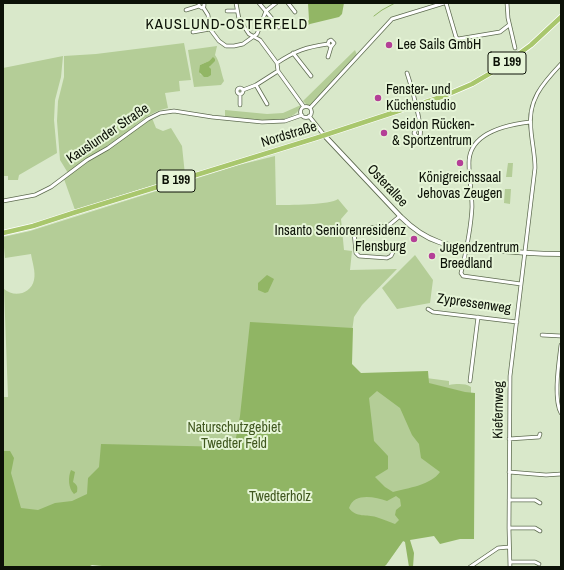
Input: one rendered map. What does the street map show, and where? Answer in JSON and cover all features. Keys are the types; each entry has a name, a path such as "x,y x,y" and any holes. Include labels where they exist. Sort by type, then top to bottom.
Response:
{"main road":[{"name":"Nordstraße","path":"3,232 33,226 415,106 459,90 501,67 531,45 561,17"}],"street":[{"path":"236,3 239,18 249,34 260,40 277,63 278,71 304,107 310,108"},
{"path":"259,3 278,27"},
{"path":"186,10 199,5 204,5 208,15 210,29 219,41 226,46 240,45 257,34 266,12 276,3"},
{"path":"288,3 295,12"},
{"path":"310,108 392,19 444,3 458,39 500,32 509,25"},
{"path":"507,3 509,25 515,48"},
{"path":"227,11 237,11"},
{"path":"192,32 210,29"},
{"path":"277,63 293,53 305,48 328,44 329,41 334,41 334,45 331,47 328,57"},
{"path":"328,44 331,47"},
{"path":"293,53 311,76"},
{"name":"Kiefernweg","path":"510,567 510,376 535,160 530,122 533,104 539,90 561,64"},
{"path":"240,105 240,94 243,93 243,90 256,85 278,71"},
{"path":"407,73 419,124"},
{"path":"256,85 267,104"},
{"path":"302,115 301,110 304,107"},
{"path":"309,116 312,111 310,108"},
{"name":"Kauslunder Straße","path":"3,202 27,197 52,188 87,160 108,148 155,115 174,111 212,117 262,122 285,121 302,115 306,117 309,116"},
{"name":"Osterallee","path":"309,116 324,135 400,216 415,230 431,239 448,245 466,248 525,254 561,254"},
{"path":"521,284 462,275 472,208 469,162 472,148 477,141 488,133 530,122"},
{"path":"394,250 387,258 359,256 356,253 354,232 357,229 388,226 400,216"},
{"name":"Zypressenweg","path":"428,309 433,312 517,322"},
{"path":"470,381 478,317"},
{"path":"542,335 561,336"},
{"path":"561,346 558,406 561,413"},
{"path":"509,439 539,437 540,434"},
{"path":"509,472 546,475 561,474"},
{"path":"509,500 535,500 540,503"},
{"path":"509,528 535,528 540,531"},
{"path":"470,567 475,566 498,548 509,547"},
{"path":"510,562 535,562 539,564"}],"green space":[{"path":"184,43 191,80 179,81 180,91 165,93 168,108 160,110 147,117 68,173 60,160 57,121 58,101 64,77 64,56 96,54"},
{"path":"217,46 215,55 224,81 221,85 194,87 188,50","holes":["212,58 209,68 211,70 208,77 200,74 200,65"]},
{"path":"355,50 357,55 311,105 308,106 303,101"},
{"path":"63,56 61,77 55,100 54,120 57,153 19,175 18,180 8,180 8,176 3,176 3,68"},
{"path":"301,105 297,112 289,117 279,120 256,120 225,116 225,110 267,114 283,113"},
{"path":"152,118 156,128 163,131 171,128 182,146 185,175 75,210 64,179"},
{"name":"Naturschutzgebiet Twedter Feld","path":"275,156 276,205 318,204 338,199 348,211 341,219 344,250 352,251 350,270 397,269 362,305 354,317 347,369 364,374 411,376 449,381 449,385 463,384 471,387 471,413 435,536 408,534 383,567 113,552 3,567 3,452 10,451 3,451 3,397 8,397 4,289 12,293 22,293 29,289 32,285 35,274 31,254 5,258 3,237 30,231 239,165"},
{"path":"508,163 513,163 512,177 506,177"},
{"path":"505,189 511,189 510,204 504,203"},
{"path":"415,255 433,280 430,303 397,309 382,288"},
{"name":"Twedterholz","path":"250,322 353,328 352,364 361,373 428,371 429,383 475,393 474,539 460,539 440,544 434,536 410,540 414,553 413,567 409,567 405,542 403,541 383,567 112,567 92,565 88,567 3,567 3,451 10,451 14,458 11,473 21,508 38,510 55,503 72,501 87,494 88,478 99,467 101,444 229,447 235,443 240,416","holes":["377,391 400,408 412,435 419,444 421,458 440,472 431,480 393,492 385,487 375,477 388,469 388,456 374,441 369,398","396,496 400,499 401,506 396,510 395,515 399,520 395,524 373,516 355,513 349,508 355,500 360,498 371,497 387,501"]}],"shaded area":[{"path":"308,3 344,3 342,14 339,17 310,24 298,30 309,20"},
{"path":"213,57 215,61 209,67 211,69 211,75 204,77 199,72 200,65 209,61"},
{"path":"267,275 274,279 268,292 265,293 258,290 258,283"},
{"path":"71,470 75,472 73,482 77,487 77,492 74,494 69,482"}],"waterway":[{"path":"374,16 395,3"}],"place":[{"name":"Lee Sails GmbH","path":"389,45"},
{"name":"Fenster- und Küchenstudio","path":"378,98"},
{"name":"Seidon Rücken- & Sportzentrum","path":"384,133"},
{"name":"Königreichssaal Jehovas Zeugen","path":"460,163"},
{"name":"Insanto Seniorenresidenz Flensburg","path":"414,239"},
{"name":"Jugendzentrum Breedland","path":"432,256"}],"district":[{"name":"KAUSLUND-OSTERFELD","path":"227,25"}]}
